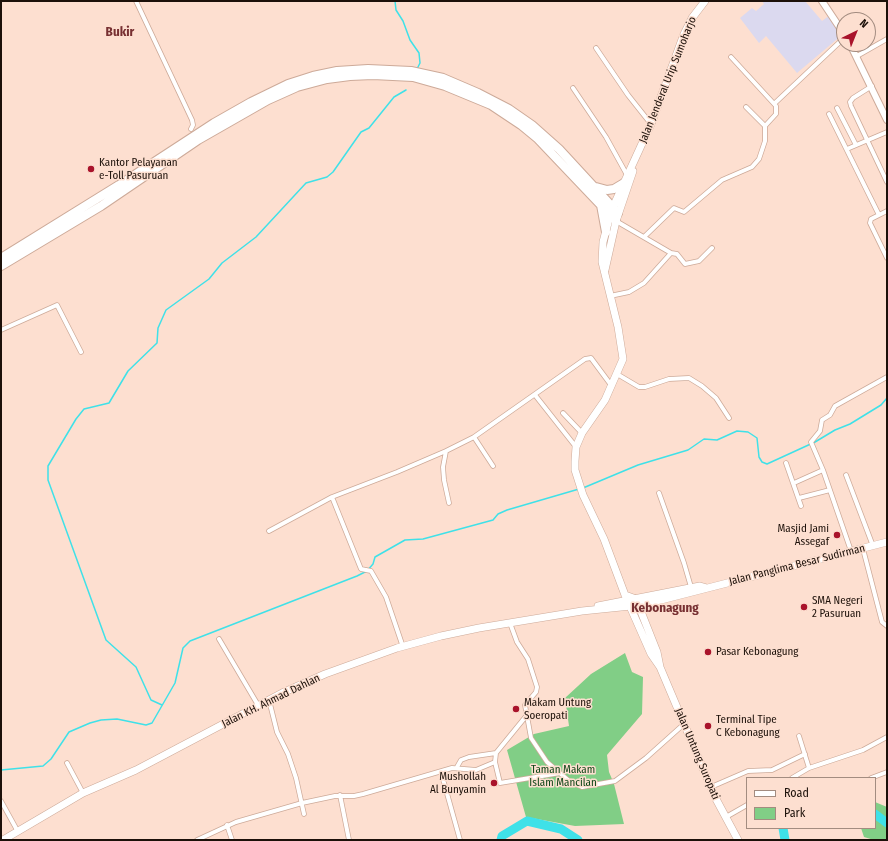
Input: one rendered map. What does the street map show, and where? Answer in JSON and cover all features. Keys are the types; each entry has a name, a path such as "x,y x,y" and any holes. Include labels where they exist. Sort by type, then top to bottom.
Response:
{"highway":[{"path":"1,258 119,185 214,123 251,102 288,84 313,76 337,71 387,69 411,72 443,78 478,93 509,109 532,125 559,149 595,187 615,214"},
{"path":"1,266 101,206 198,140 282,92 327,79 373,75 413,77 445,86 470,95 503,112 521,125 600,202 615,214"},
{"path":"595,187 601,189 614,189 626,179"},
{"path":"600,202 606,232"}],"main road":[{"name":"Jalan Jenderal Urip Sumoharjo","path":"632,601 578,482 575,470 576,447 582,433 605,400 623,359 604,274 602,252 606,232 615,214 651,124 684,34 699,8 705,1"},
{"path":"822,1 836,22"},
{"path":"855,52 887,120"},
{"name":"Jalan Jenderal Urip Sumoharjo","path":"604,274 615,214 626,179 636,161"},
{"name":"Jalan Panglima Besar Sudirman","path":"632,601 694,592 887,542"},
{"name":"Jalan Panglima Besar Sudirman","path":"632,601 691,587 700,586 707,588"},
{"name":"Jalan KH. Ahmad Dahlan","path":"3,840 17,830 83,793 136,770 258,705 325,674 403,647 441,636 582,611 590,607 632,601"},
{"name":"Jalan Untung Suropati","path":"632,601 656,652 660,667 711,787 738,840"}],"street":[{"path":"136,1 192,120 193,125 191,129"},
{"path":"857,56 887,39"},
{"path":"775,103 836,46"},
{"path":"596,48 628,95 651,124"},
{"path":"644,237 674,208 684,212 722,180 752,167 759,159 763,151 765,126 776,114 777,111 775,103 730,57"},
{"path":"872,86 853,98 850,102 887,182"},
{"path":"573,88 606,137 626,179"},
{"path":"746,107 765,126"},
{"path":"838,108 856,145"},
{"path":"829,114 879,215"},
{"path":"847,149 887,132"},
{"path":"887,211 871,219 870,223 887,258"},
{"path":"615,214 644,237 671,253 677,254 684,263 689,264 699,261 712,248"},
{"path":"610,296 629,292 644,283 671,253"},
{"path":"1,330 57,305 81,352"},
{"path":"269,531 332,497 397,472 474,437 588,358 594,361 612,386"},
{"path":"617,374 639,387 646,387 669,379 689,378 702,386 716,398 729,418"},
{"path":"851,551 811,439 820,431 822,420 830,415 835,406 887,377"},
{"path":"535,395 576,447"},
{"path":"563,412 582,433"},
{"path":"474,437 493,466"},
{"path":"446,451 443,467 449,503"},
{"path":"786,463 801,506"},
{"path":"794,483 823,470"},
{"path":"846,476 873,546"},
{"path":"799,498 830,490"},
{"path":"659,493 691,587"},
{"path":"332,497 361,569 370,571 386,597 403,647"},
{"path":"863,549 882,622 887,626"},
{"path":"510,623 517,642 528,659 537,687 536,692 525,705 531,738 547,762 560,773 582,787 615,781 646,758 684,724"},
{"path":"219,639 258,705"},
{"path":"268,700 275,726 288,754 304,814"},
{"path":"527,715 496,753 495,762 500,783 560,773"},
{"path":"799,736 809,768"},
{"path":"794,777 809,768 863,750 887,737"},
{"path":"457,767 461,760 469,757 496,753"},
{"path":"711,787 748,771 772,770 805,754"},
{"path":"197,840 227,825 302,803 340,795 354,796 457,767 476,770 495,762"},
{"path":"67,763 83,793"},
{"path":"441,772 460,840"},
{"path":"873,777 887,772"},
{"path":"340,795 349,840"},
{"path":"1,801 17,830"},
{"path":"726,817 746,806"},
{"path":"227,825 232,840"}],"shaded area":[{"path":"762,1 805,1 822,21 830,15 836,25 836,40 797,73 766,36 759,43 740,18 752,8 756,11 764,4"}],"green space":[{"name":"Taman Makam Islam Mancilan","path":"625,653 632,672 643,677 642,714 607,755 609,772 614,784 624,824 575,826 526,817 507,750 534,734 569,726 565,698 591,674"},
{"path":"876,802 887,807 887,840 874,840 864,837 861,829 876,829"}],"waterway":[{"path":"395,1 396,10 403,21 410,40 419,53 420,63 417,69"},
{"path":"162,705 151,700 136,667 106,640 48,480 48,466 76,419 84,409 109,403 128,371 157,343 158,328 166,310 209,279 222,263 256,237 306,183 327,177 333,172 361,132 369,128 394,97 406,90"},
{"path":"583,488 638,465 688,450 704,439 717,440 737,431 748,432 757,438 759,457 762,462 767,464 850,424 881,405 887,398"},
{"path":"1,770 43,766 51,759 69,732 90,723 101,720 117,719 146,725 152,723 175,683 183,648 190,641 357,576 367,571 373,564 375,557 405,540 423,539 493,520 498,514 507,510 579,489"},
{"path":"876,815 887,823"},
{"path":"501,840 502,836 527,821 561,829 578,840"},
{"path":"783,829 785,840"}],"place":[{"name":"Kantor Pelayanan e-Toll Pasuruan","path":"91,169"},
{"name":"Masjid Jami Assegaf","path":"837,535"},
{"name":"SMA Negeri 2 Pasuruan","path":"804,607"},
{"name":"Pasar Kebonagung","path":"708,652"},
{"name":"Makam Untung Soeropati","path":"516,709"},
{"name":"Terminal Tipe C Kebonagung","path":"708,726"},
{"name":"Mushollah Al Bunyamin","path":"494,783"}],"district":[{"name":"Bukir","path":"120,32"},
{"name":"Kebonagung","path":"665,608"}]}
